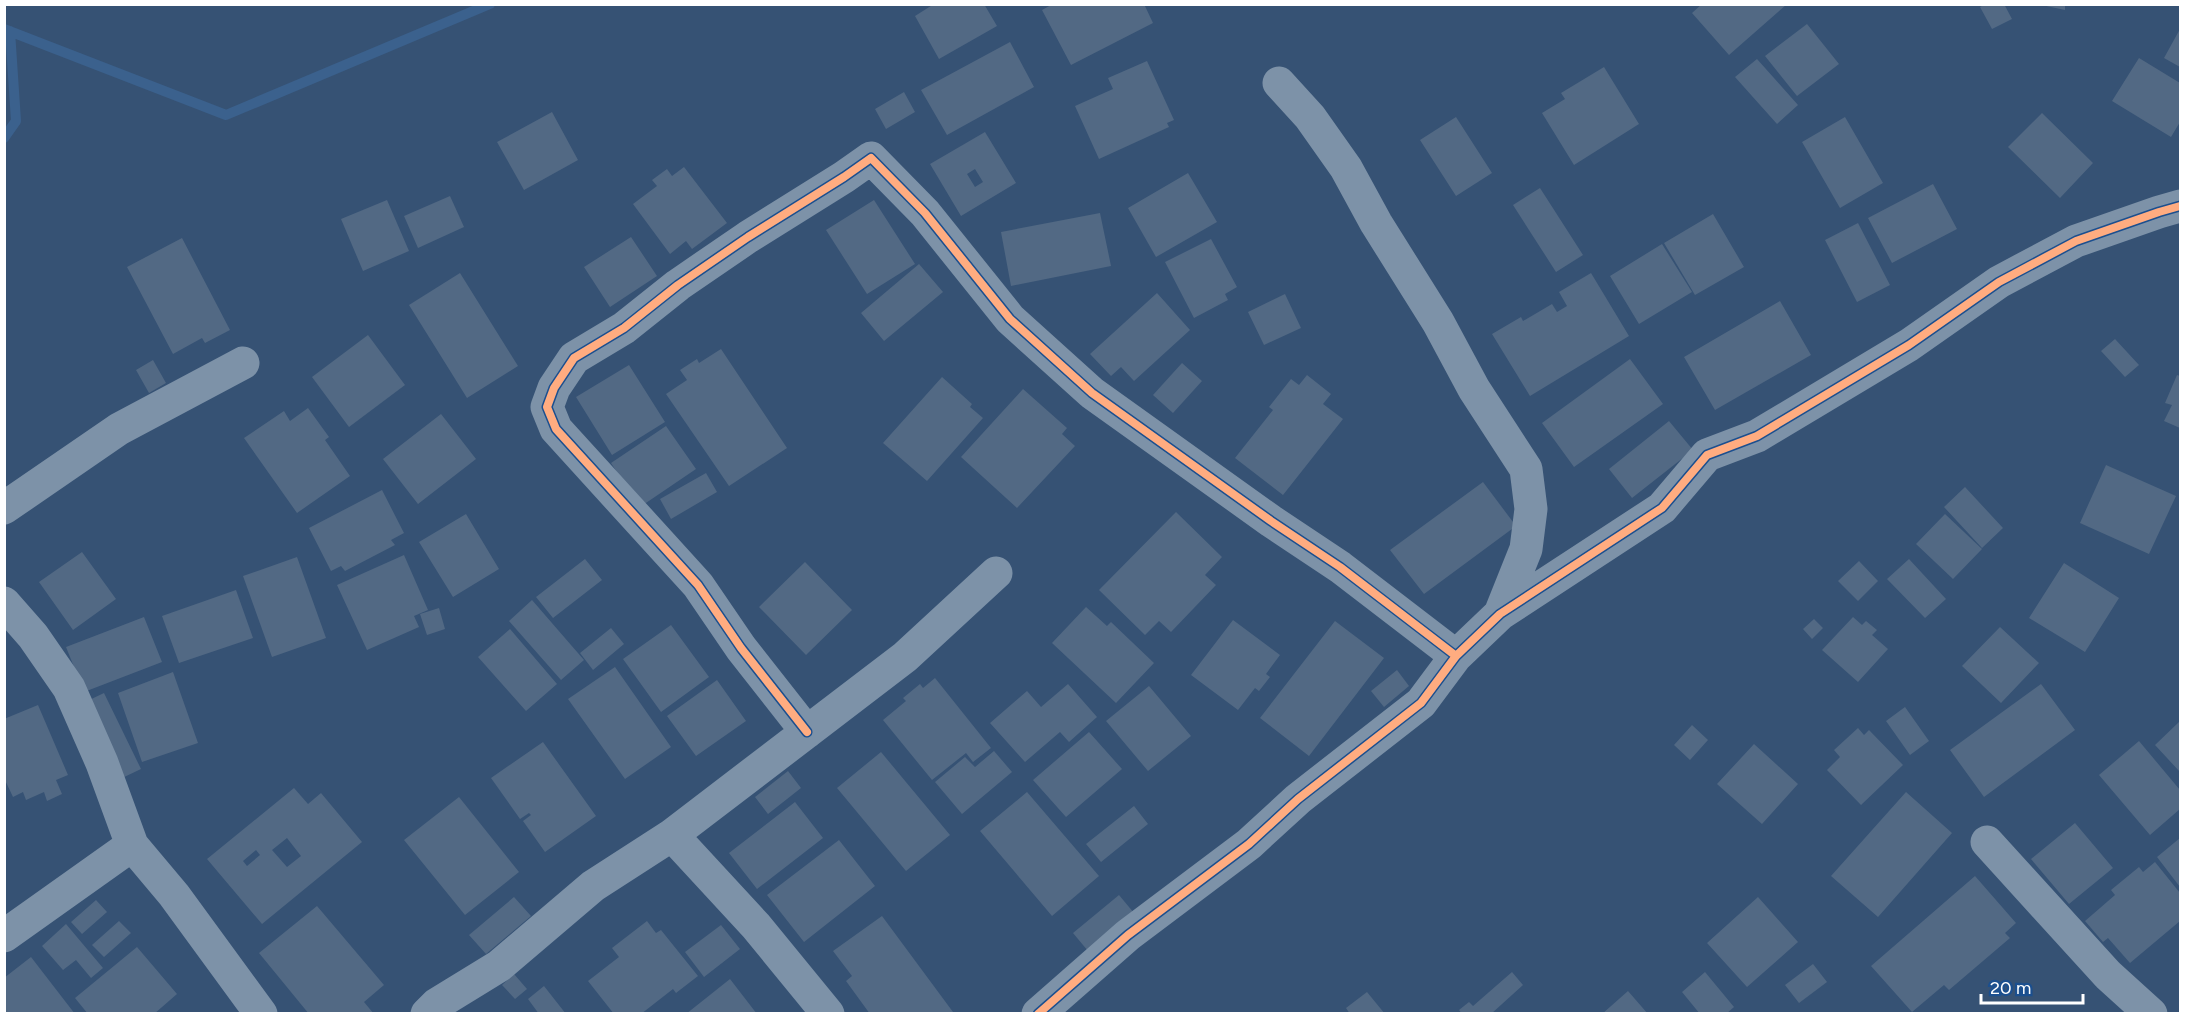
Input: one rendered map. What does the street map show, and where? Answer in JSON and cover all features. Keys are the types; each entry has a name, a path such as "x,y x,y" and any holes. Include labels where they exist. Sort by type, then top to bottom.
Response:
{"street":[{"path":"1279,83 1310,117 1346,168 1376,223 1438,322 1474,389 1526,469 1531,509 1526,549 1500,614"},
{"path":"807,732 741,648 698,585 556,429 547,407 554,388 574,358 624,328 678,285 748,237 871,158 925,213 1010,320 1092,393 1271,521 1341,567 1456,656"},
{"path":"1038,1014 1128,935 1249,844 1298,799 1421,703 1456,656 1500,614 1662,508 1707,455 1757,436 1909,345 1999,282 2076,241 2181,206"},
{"path":"4,508 119,429 243,363"},
{"path":"427,1014 437,1005 499,966 593,886 672,835 905,657 996,573"},
{"path":"4,603 33,636 69,688 102,763 132,845 174,895 261,1014"},
{"path":"672,835 756,926 828,1014"},
{"path":"1987,842 2108,975 2151,1014"},
{"path":"4,936 132,845"}],"building":[{"path":"934,4 984,4 997,26 939,59 915,16"},
{"path":"1053,4 1144,4 1153,23 1071,65 1042,10"},
{"path":"1702,4 1787,4 1729,55 1692,13"},
{"path":"1985,4 2004,4 2012,19 1992,29 1980,7"},
{"path":"2037,4 2065,4 2065,10"},
{"path":"1807,24 1839,64 1797,96 1765,56"},
{"path":"2180,29 2180,67 2164,58"},
{"path":"1010,42 1034,87 947,135 921,90"},
{"path":"2139,58 2180,83 2180,122 2171,137 2112,101"},
{"path":"1757,59 1798,105 1777,124 1735,77"},
{"path":"1147,61 1174,120 1167,123 1169,127 1099,159 1075,106 1113,89 1108,78"},
{"path":"1604,67 1639,124 1574,165 1542,113 1565,99 1561,93"},
{"path":"904,92 915,112 886,129 875,109"},
{"path":"552,112 578,160 524,190 497,142"},
{"path":"2042,113 2093,163 2060,198 2008,147"},
{"path":"1456,117 1492,173 1456,196 1420,140"},
{"path":"1845,117 1883,183 1840,208 1802,142"},
{"path":"985,132 1016,183 961,216 930,164","holes":["975,169 983,182 975,187 967,174"]},
{"path":"684,167 727,223 692,249 686,241 670,254 633,204 657,186 652,180 667,169 672,176"},
{"path":"1188,173 1217,222 1156,257 1128,208"},
{"path":"1933,184 1957,229 1892,263 1868,218"},
{"path":"1540,188 1583,255 1556,272 1513,205"},
{"path":"450,196 464,227 418,248 404,216"},
{"path":"387,200 409,251 363,271 341,219"},
{"path":"874,200 915,264 867,294 826,230"},
{"path":"1100,213 1111,266 1011,286 1001,232"},
{"path":"1713,214 1744,267 1695,295 1664,243"},
{"path":"1858,223 1890,285 1857,302 1825,240"},
{"path":"631,237 657,276 610,307 584,267"},
{"path":"182,238 230,330 205,343 202,338 173,354 127,267"},
{"path":"1211,239 1237,287 1225,294 1228,300 1194,318 1165,262"},
{"path":"1662,244 1692,292 1639,324 1610,276"},
{"path":"919,264 943,292 884,341 861,313"},
{"path":"460,273 518,366 467,398 409,305"},
{"path":"1591,273 1629,336 1530,396 1492,334 1521,317 1523,321 1552,304 1557,312 1567,306 1559,292"},
{"path":"1157,293 1190,330 1134,381 1121,367 1111,376 1090,354"},
{"path":"1285,294 1301,328 1264,345 1248,312"},
{"path":"1780,301 1811,355 1715,410 1684,357"},
{"path":"368,335 405,385 349,427 312,377"},
{"path":"2115,339 2139,365 2125,377 2101,351"},
{"path":"721,349 787,448 729,486 666,394 687,380 680,370 697,359 699,363"},
{"path":"1630,359 1663,404 1574,467 1542,423"},
{"path":"153,360 166,383 149,393 136,370"},
{"path":"1182,363 1202,381 1173,413 1153,395"},
{"path":"629,365 665,422 612,455 576,397"},
{"path":"1307,375 1331,394 1323,404 1343,419 1283,495 1235,458 1273,410 1269,407 1291,379 1299,385"},
{"path":"2177,375 2180,376 2180,428 2164,421 2172,405 2165,403"},
{"path":"942,377 972,404 970,407 983,418 927,481 883,443"},
{"path":"1023,389 1067,428 1062,434 1075,446 1017,508 961,457"},
{"path":"308,408 329,437 325,440 350,476 297,513 244,438 284,411 290,421"},
{"path":"441,414 476,459 418,504 383,459"},
{"path":"1669,421 1693,450 1632,498 1609,469"},
{"path":"666,426 696,469 640,507 611,463"},
{"path":"2106,465 2176,496 2149,554 2080,523"},
{"path":"706,473 717,492 671,519 660,499"},
{"path":"1483,482 1516,526 1424,594 1390,550"},
{"path":"1965,487 2003,528 1982,548 1944,507"},
{"path":"382,490 404,533 391,540 395,545 345,571 341,566 331,571 309,528"},
{"path":"1176,512 1222,557 1205,575 1216,585 1171,632 1159,621 1145,635 1099,590"},
{"path":"466,514 499,569 453,597 419,542"},
{"path":"1945,514 1982,549 1953,579 1916,544"},
{"path":"82,552 116,599 73,630 39,582"},
{"path":"404,555 428,610 414,616 419,627 367,650 337,585"},
{"path":"297,557 326,638 272,657 243,576"},
{"path":"585,559 602,580 553,618 536,597"},
{"path":"1909,559 1946,599 1925,618 1887,579"},
{"path":"1859,561 1878,581 1858,601 1838,581"},
{"path":"805,562 852,610 806,655 759,607"},
{"path":"2064,563 2119,598 2085,652 2029,618"},
{"path":"236,590 253,638 179,663 162,616"},
{"path":"532,600 584,660 561,680 509,621"},
{"path":"1086,607 1107,626 1111,622 1154,663 1116,703 1052,643"},
{"path":"439,608 445,629 427,635 420,614"},
{"path":"144,617 162,662 84,692 66,647"},
{"path":"1853,617 1862,625 1866,621 1877,630 1872,635 1888,649 1858,682 1822,650"},
{"path":"1814,619 1823,628 1812,639 1803,629"},
{"path":"1233,620 1280,655 1266,674 1270,677 1259,691 1255,688 1238,710 1191,675"},
{"path":"1335,621 1384,658 1309,756 1260,718"},
{"path":"671,625 709,677 661,712 623,659"},
{"path":"2000,627 2039,663 2001,703 1962,666"},
{"path":"611,628 624,644 593,670 580,653"},
{"path":"510,629 557,684 526,711 478,657"},
{"path":"615,667 671,747 625,779 568,699"},
{"path":"1397,670 1409,686 1384,707 1371,691"},
{"path":"173,672 198,743 142,762 118,693"},
{"path":"935,678 991,748 973,762 966,753 932,780 883,720 906,701 903,698 920,684 923,688"},
{"path":"717,680 746,721 696,756 667,716"},
{"path":"1068,684 1097,717 1069,742 1060,732 1025,762 990,723 1027,691 1041,707"},
{"path":"2041,684 2075,730 1984,797 1950,750"},
{"path":"1149,686 1191,736 1148,771 1106,721"},
{"path":"104,693 141,769 120,779 83,703"},
{"path":"38,705 68,775 56,780 62,794 47,801 44,792 26,800 23,792 13,797 4,778 4,719"},
{"path":"1905,707 1929,741 1910,755 1886,721"},
{"path":"2180,721 2180,772 2155,745"},
{"path":"1692,725 1708,740 1690,760 1674,745"},
{"path":"1858,728 1864,735 1869,730 1903,765 1861,805 1827,770 1840,757 1834,750"},
{"path":"1089,732 1122,769 1066,817 1033,780"},
{"path":"2139,741 2180,790 2180,809 2150,835 2099,775"},
{"path":"543,742 596,816 545,852 523,821 531,815 529,813 520,819 491,778"},
{"path":"1754,744 1798,784 1762,824 1717,784"},
{"path":"994,751 1012,772 962,814 935,782 965,757 975,767"},
{"path":"881,752 950,835 906,871 837,788"},
{"path":"788,771 801,788 768,814 755,797"},
{"path":"294,788 308,804 321,793 362,842 262,924 207,859","holes":["287,838 301,856 287,867 272,850","256,850 260,855 247,866 243,861"]},
{"path":"1027,792 1099,876 1052,916 980,831"},
{"path":"1906,792 1952,833 1878,917 1831,876"},
{"path":"459,797 519,872 465,915 404,840"},
{"path":"795,802 823,838 757,889 729,853"},
{"path":"1134,806 1148,824 1101,862 1086,844"},
{"path":"2075,823 2113,868 2069,904 2031,859"},
{"path":"2180,838 2180,887 2157,857"},
{"path":"839,840 875,886 804,942 767,895"},
{"path":"2155,862 2180,893 2180,921 2130,963 2108,938 2103,942 2085,921 2115,895 2111,890 2139,867 2143,872"},
{"path":"1975,876 2016,923 2005,933 2010,938 1949,990 1944,985 1912,1012 1871,966"},
{"path":"1119,895 1134,913 1088,951 1073,933"},
{"path":"514,897 531,916 486,954 469,935"},
{"path":"1758,897 1798,942 1747,987 1707,943"},
{"path":"96,900 107,912 82,934 71,922"},
{"path":"317,906 384,985 364,1002 374,1014 309,1014 259,953"},
{"path":"882,916 953,1012 952,1014 870,1014 846,981 852,976 833,951"},
{"path":"119,921 131,933 104,957 92,945"},
{"path":"647,921 656,933 661,930 698,976 676,993 673,989 641,1014 614,1014 588,981 619,957 612,948"},
{"path":"66,924 103,968 91,978 76,960 63,970 42,946"},
{"path":"721,925 740,949 704,977 685,952"},
{"path":"137,947 177,994 154,1014 88,1014 75,998"},
{"path":"31,957 75,1014 4,1014 4,978"},
{"path":"1813,964 1827,982 1799,1003 1785,985"},
{"path":"1512,972 1523,985 1491,1014 1462,1014 1459,1010 1469,1002 1473,1006"},
{"path":"1705,972 1734,1007 1726,1014 1700,1014 1682,992"},
{"path":"514,974 527,989 515,999 502,985"},
{"path":"730,979 757,1014 686,1014"},
{"path":"544,986 566,1014 539,1014 528,999"},
{"path":"1628,991 1648,1014 1602,1014"},
{"path":"1367,992 1385,1014 1350,1014 1346,1008"}],"waterway":[{"path":"4,29 226,115 490,4"},
{"path":"4,138 16,121 10,31"}],"cycle path":[{"path":"807,732 741,648 698,585 556,429 547,407 554,388 574,358 624,328 678,285 748,237 871,158 925,213 1010,319 1092,393 1271,521 1340,567 1456,656"},
{"path":"1038,1014 1128,935 1249,844 1298,799 1421,703 1456,656 1500,614 1662,508 1707,455 1757,436 1909,345 1999,282 2076,241 2180,206"}]}
